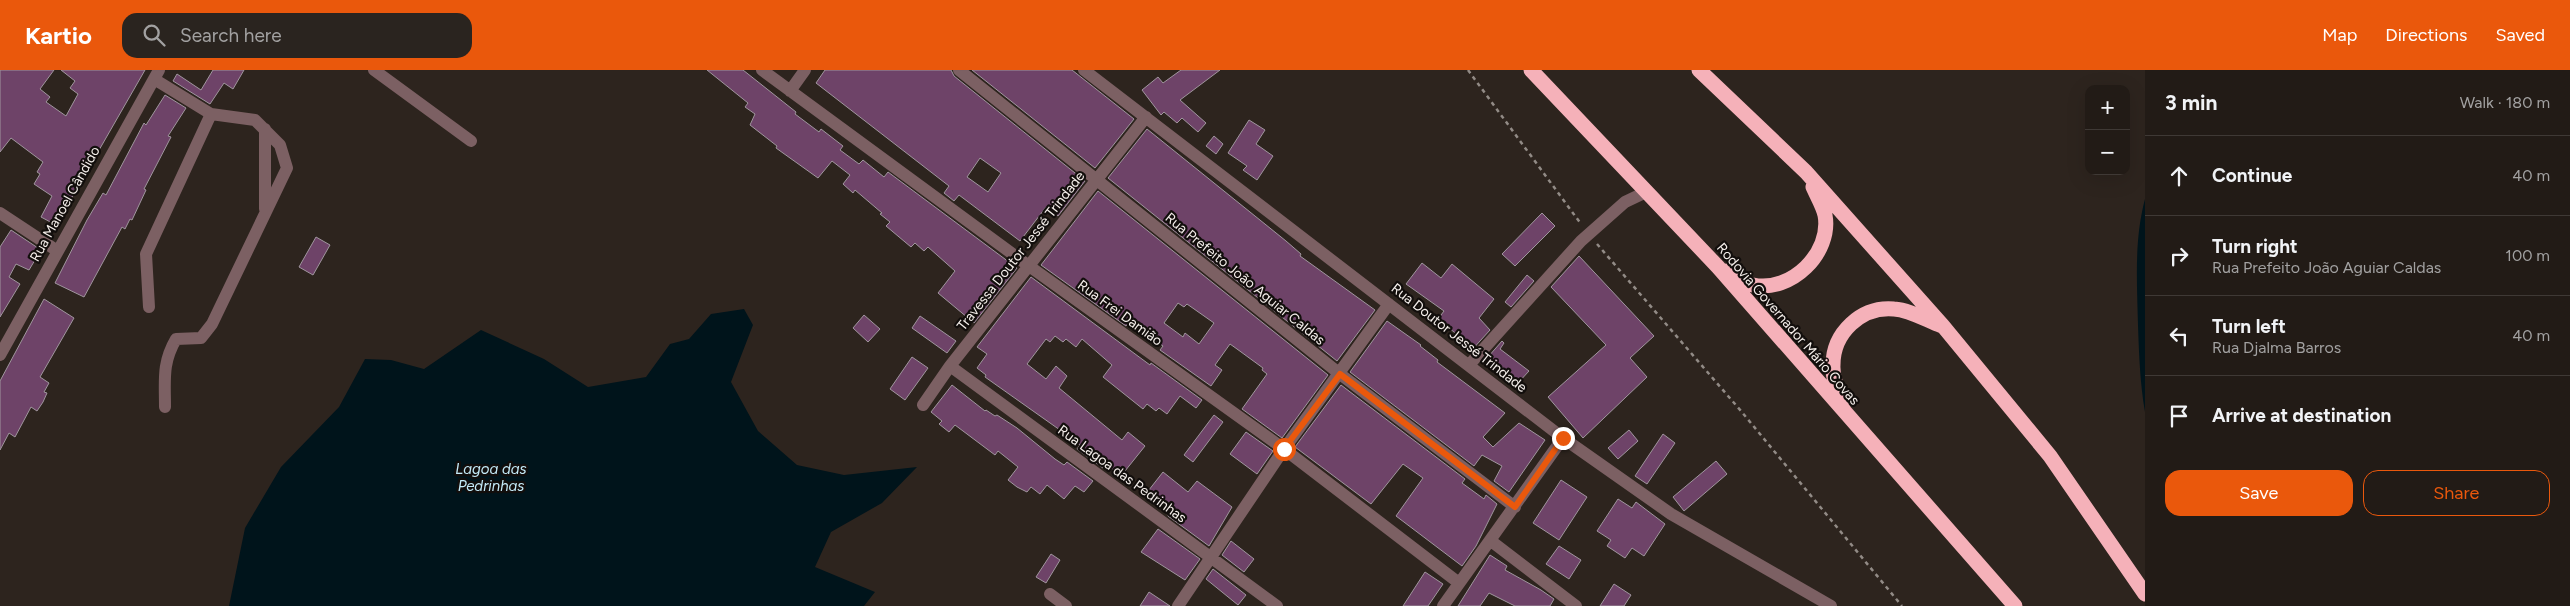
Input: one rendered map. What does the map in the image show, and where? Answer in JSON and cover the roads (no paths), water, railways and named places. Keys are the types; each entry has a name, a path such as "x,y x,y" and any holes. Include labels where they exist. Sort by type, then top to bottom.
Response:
{"highway":[{"name":"Rodovia Governador Mário Covas","path":"1531,70 1718,267 2015,606"},
{"path":"1699,70 1806,172 1943,326 2050,456 2145,594"},
{"path":"1718,267 1752,285 1786,281 1806,268 1820,249 1825,226 1825,214 1806,172"},
{"path":"1846,414 1833,376 1834,355 1842,335 1856,320 1874,311 1894,309 1904,310 1943,326"}],"street":[{"path":"374,70 471,141"},
{"name":"Rua Frei Damião","path":"762,70 1029,266 1284,449 1459,583"},
{"path":"790,90 805,70"},
{"name":"Rua Prefeito João Aguiar Caldas","path":"959,70 1340,374 1515,507"},
{"name":"Rua Doutor Jessé Trindade","path":"1084,70 1563,438 1671,514 1831,606"},
{"path":"156,74 211,114 255,120 280,145 287,168 212,324 201,338 176,339 169,351 164,366 165,407"},
{"name":"Rua Manoel Cândido","path":"0,354 56,250 156,74"},
{"path":"149,307 146,254 211,114"},
{"name":"Travessa Doutor Jessé Trindade","path":"923,405 950,366 1146,117"},
{"path":"265,129 265,214"},
{"path":"1469,366 1588,234 1625,202 1646,192"},
{"path":"0,212 56,250"},
{"path":"1178,606 1284,449 1389,304"},
{"name":"Rua Lagoa das Pedrinhas","path":"950,366 1277,606"},
{"path":"1443,606 1563,438"},
{"path":"1491,541 1576,606"},
{"path":"1050,594 1066,606"}],"water":[{"path":"2145,199 2145,412 2139,358 2137,277 2139,230"},
{"name":"Lagoa das Pedrinhas","path":"744,309 753,325 731,382 758,431 797,465 844,475 917,467 882,503 831,532 815,567 875,592 864,606 229,606 245,528 281,467 339,407 365,359 391,360 424,369 481,330 544,359 588,387 646,377 670,344 689,339 711,314"}]}
